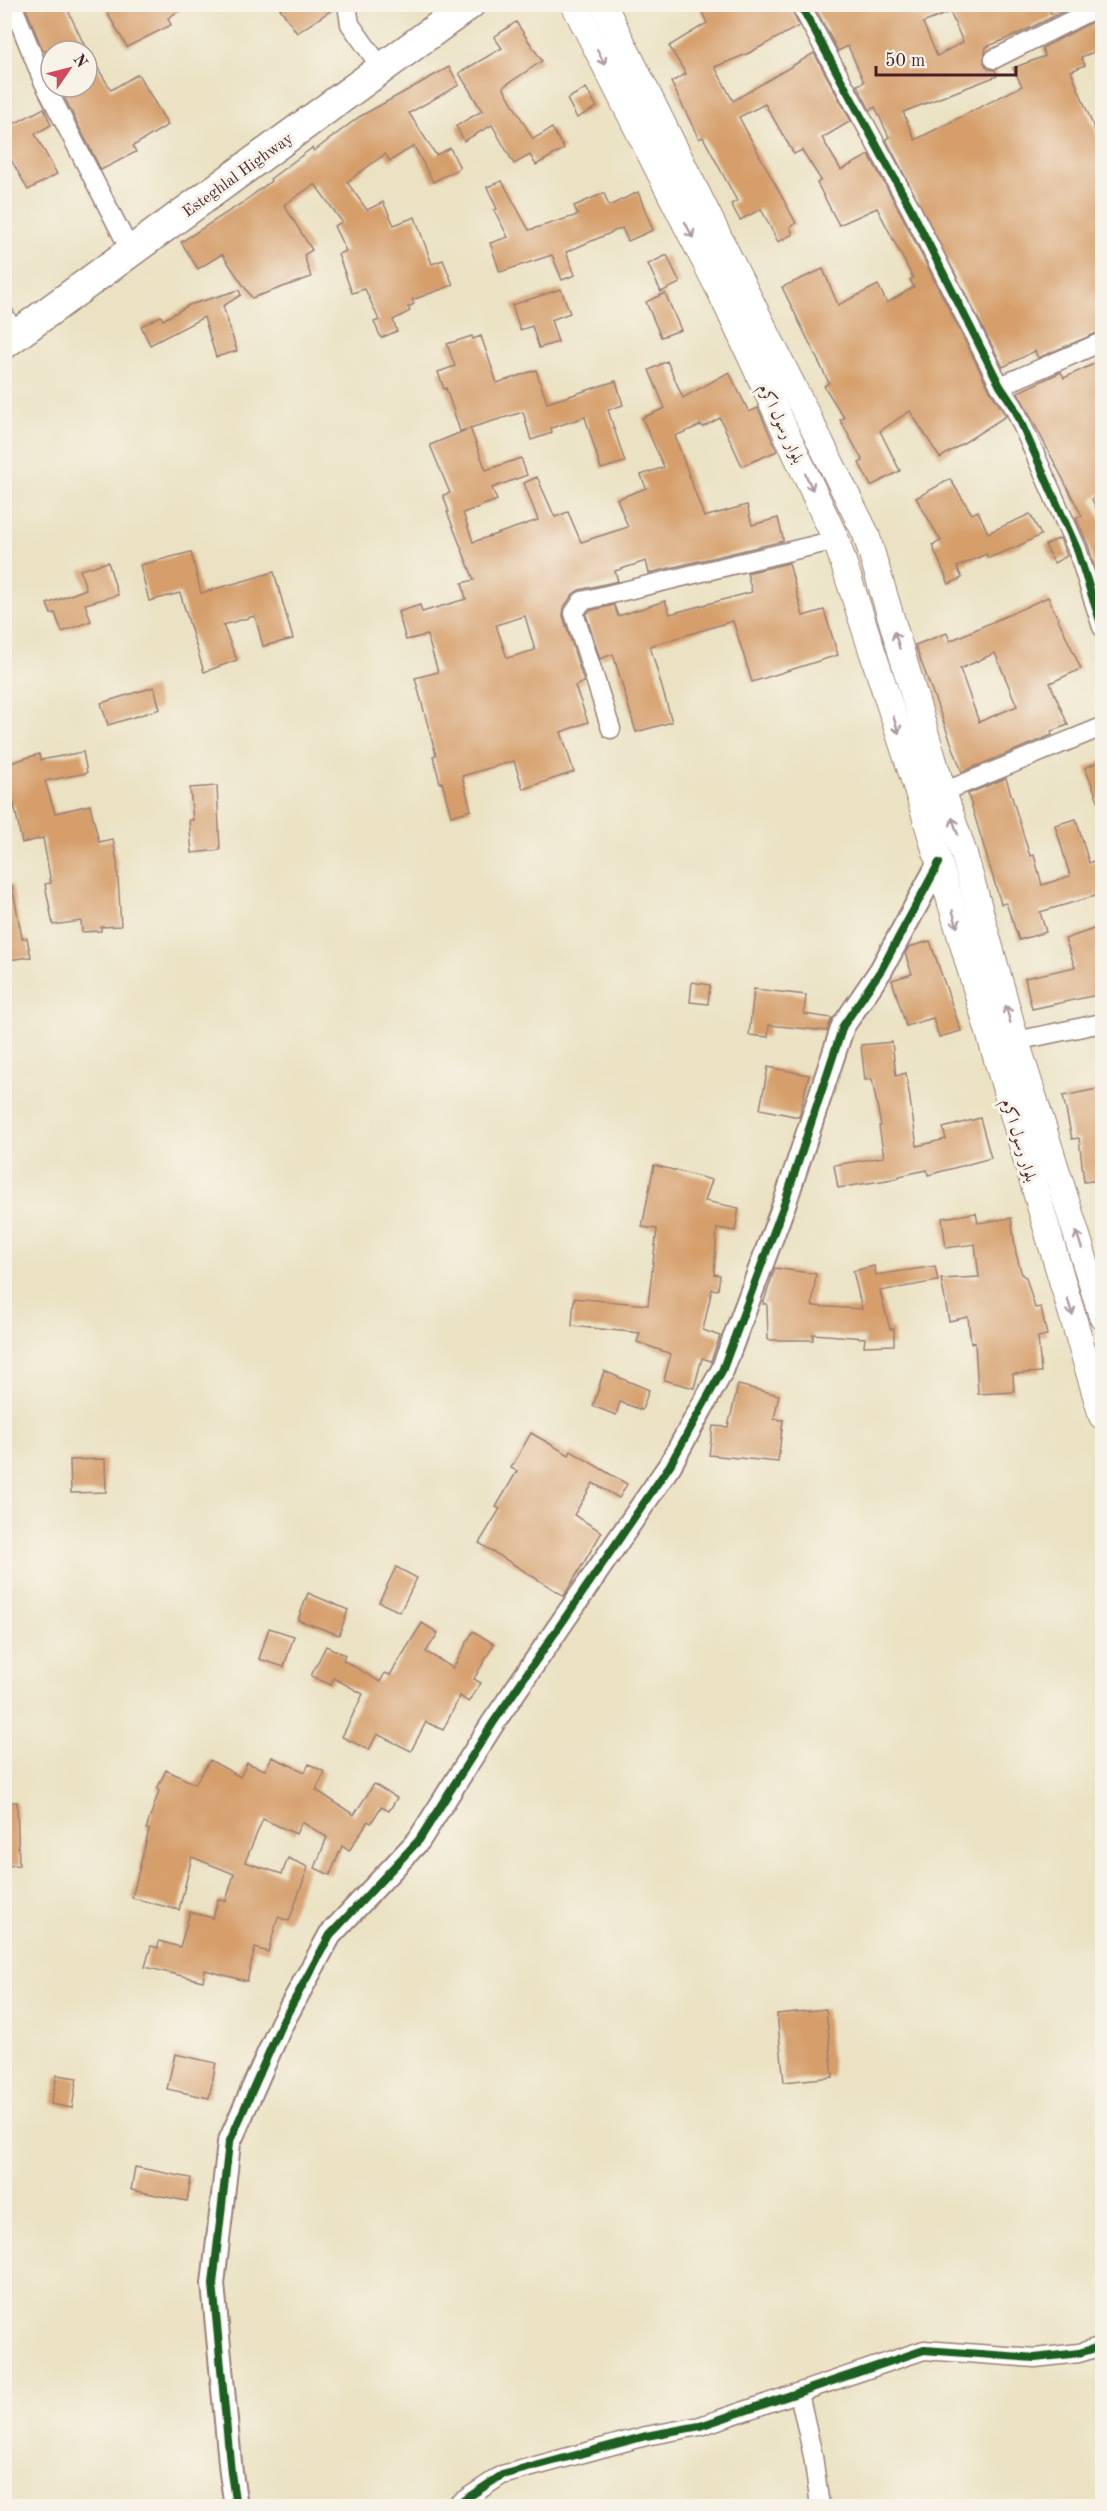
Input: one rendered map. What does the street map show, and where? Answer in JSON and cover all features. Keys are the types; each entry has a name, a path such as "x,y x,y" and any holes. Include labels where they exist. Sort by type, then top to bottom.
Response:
{"highway":[{"name":"Esteghlal Highway","path":"8,331 131,252 470,4"}],"main road":[{"name":"بلوار رسول اکرم","path":"574,4 722,296 836,540 920,798 1102,1416"},
{"name":"بلوار رسول اکرم","path":"603,4 866,534 943,792 964,854 1016,1041 1102,1316"},
{"path":"939,863 964,854"}],"street":[{"path":"12,4 43,81 131,252"},
{"path":"347,4 350,24 382,69"},
{"path":"800,4 911,209 1000,386 1014,407 1077,549 1102,627"},
{"path":"994,59 1102,5"},
{"path":"1000,386 1102,342"},
{"path":"611,729 574,613 582,601 836,540"},
{"path":"943,792 1102,727"},
{"path":"236,2506 213,2284 229,2143 282,2023 330,1935 419,1840 494,1724 670,1464 723,1371 785,1202 843,1026 881,970 939,863"},
{"path":"1016,1041 1102,1023"},
{"path":"455,2506 502,2475 646,2436 700,2426 924,2350 1035,2358 1079,2353 1102,2346"},
{"path":"799,2393 813,2456 820,2506"}],"building":[{"path":"24,4 65,4 81,39 39,39 39,41"},
{"path":"117,4 189,4 168,18 171,25 127,47 106,11"},
{"path":"277,4 336,4 336,7 297,33"},
{"path":"698,4 789,4 799,26 749,53 715,67 733,101 814,53 851,121 822,138 841,170 869,155 901,214 990,391 1006,416 940,458 910,411 880,431 900,471 871,486 859,463 863,461 840,420 844,418 824,386 829,383 782,287 823,269 838,305 878,285 887,303 914,287 910,280 913,278 877,208 839,225 817,183 821,180 802,150 794,154 765,104 739,117 796,223 790,227 793,234 778,242 761,209 740,220 731,204 737,201 703,137 699,139 671,82 686,74 669,46 707,23"},
{"path":"813,4 1003,4 1006,11 1022,4 1047,4 1051,14 1078,4 986,47 984,63 988,69 995,70 997,76 903,112 915,140 1022,86 1013,68 1045,56 1042,48 1092,22 1094,29 1102,25 1102,49 1081,57 1085,65 1071,71 1102,148 1102,331 1038,358 1035,351 1003,367 886,139 889,137 875,107 870,110 857,85 864,82 848,46 838,51","holes":["950,12 963,42 937,56 923,23"]},
{"path":"516,22 542,61 503,87 533,139 552,128 564,149 536,165 530,155 514,164 492,125 464,141 456,126 482,111 459,73 502,48 494,37"},
{"path":"449,67 459,85 409,113 436,155 450,148 460,168 433,182 414,146 390,161 385,154 347,182 367,210 383,202 394,225 415,217 432,264 443,260 453,285 412,300 414,304 408,307 410,311 393,320 397,331 381,338 374,322 379,320 365,289 352,293 338,254 346,251 334,226 342,222 315,184 284,205 312,250 304,255 311,277 252,298 222,254 198,269 181,242 242,203 312,148 314,151 359,117"},
{"path":"99,70 111,90 138,74 168,125 133,146 136,152 101,170 65,99 99,99"},
{"path":"586,88 597,107 577,118 567,99"},
{"path":"44,108 51,125 35,134 57,174 28,190 4,147 4,129"},
{"path":"502,181 529,230 578,215 574,206 604,193 609,206 638,192 653,230 628,241 622,228 566,252 575,275 562,280 552,255 500,272 490,243 508,237 494,210 497,209 487,187"},
{"path":"667,255 680,283 661,292 648,264"},
{"path":"561,289 570,313 551,320 558,342 539,348 532,326 520,330 512,305"},
{"path":"239,290 241,295 223,306 237,351 216,357 204,317 150,345 141,326 161,316 163,320 189,305"},
{"path":"665,293 681,330 661,337 646,302"},
{"path":"472,336 473,339 481,336 497,383 536,370 547,403 616,381 623,405 608,410 625,462 601,469 585,417 551,428 552,433 531,440 523,412 470,428 486,470 521,458 527,475 492,488 497,500 463,513 473,542 538,520 524,483 537,477 555,517 568,512 581,542 628,527 617,499 646,488 641,475 664,467 642,418 665,408 649,370 667,361 683,398 729,372 749,412 758,408 777,451 742,466 720,418 703,427 701,425 675,436 704,517 747,505 752,525 778,518 783,538 783,541 649,573 646,561 615,571 618,581 579,590 573,594 564,607 563,616 584,682 575,686 588,722 561,732 574,772 523,789 514,761 462,776 471,810 451,816 442,782 440,783 433,756 436,755 415,678 438,672 427,635 406,640 398,612 420,605 422,612 466,599 462,583 474,580 447,512 449,512 443,495 450,493 430,445 469,429 460,431 446,388 444,389 438,372 455,366 447,344","holes":["525,616 535,650 507,658 496,625"]},
{"path":"1102,360 1102,493 1092,499 1102,522 1102,592 1088,545 1076,518 1082,516 1018,392 1061,372 1064,378"},
{"path":"950,479 972,514 978,511 988,533 1030,514 1041,535 988,558 986,554 957,567 962,578 949,584 932,545 941,541 916,498"},
{"path":"1060,538 1067,556 1054,563 1045,545"},
{"path":"191,552 201,593 274,572 293,639 263,646 255,616 223,625 237,660 204,672 180,593 149,601 140,565"},
{"path":"108,562 118,595 85,604 91,621 62,632 55,613 51,614 47,604 86,589 80,570"},
{"path":"789,563 803,616 824,610 838,655 752,682 733,621 650,646 672,722 636,732 613,654 600,659 586,615 589,611 614,605 618,616 665,601 670,614 752,592 747,573"},
{"path":"1048,597 1081,669 1050,683 1068,725 1051,731 1052,735 962,772 915,645 947,633 950,641","holes":["995,653 1017,706 979,722 960,669"]},
{"path":"154,687 160,709 108,725 101,703"},
{"path":"83,752 87,773 45,781 55,813 90,805 99,842 113,839 117,862 121,926 101,927 101,931 82,932 81,921 53,925 45,884 51,883 43,838 22,843 14,804 4,807 4,765 39,754 41,760"},
{"path":"1102,760 1102,810 1085,768"},
{"path":"1006,778 1030,856 1034,855 1042,885 1070,876 1055,825 1076,819 1089,863 1102,857 1102,894 1040,912 1046,932 1019,940 1006,903 1001,904 968,794"},
{"path":"217,786 220,850 192,853 189,820 193,820 190,788"},
{"path":"12,885 22,938 27,938 31,957 7,960 4,941 4,886"},
{"path":"1102,926 1102,985 1095,986 1097,995 1032,1009 1025,978 1075,967 1065,939"},
{"path":"930,941 961,1031 939,1037 933,1018 906,1026 892,980 912,974 905,953 909,947"},
{"path":"692,982 710,985 708,1004 690,1002"},
{"path":"754,989 806,995 804,1014 832,1018 827,1031 769,1025 768,1037 749,1035"},
{"path":"892,1042 896,1076 906,1073 917,1146 946,1139 943,1128 980,1118 991,1158 928,1175 927,1170 899,1176 899,1178 838,1188 834,1165 884,1157 872,1079 865,1080 861,1045"},
{"path":"768,1067 809,1075 799,1117 760,1109"},
{"path":"1102,1088 1102,1180 1084,1182 1079,1138 1072,1139 1063,1096"},
{"path":"654,1165 712,1180 705,1201 739,1208 735,1231 717,1228 714,1274 720,1275 718,1290 712,1289 703,1330 720,1336 711,1361 702,1358 694,1388 664,1380 671,1354 637,1342 640,1333 572,1326 574,1298 648,1305 657,1229 642,1227"},
{"path":"976,1213 978,1223 1011,1218 1022,1275 1026,1277 1035,1308 1041,1307 1047,1335 1038,1337 1041,1372 1013,1374 1014,1392 978,1394 975,1342 971,1343 968,1317 949,1321 941,1279 979,1277 975,1244 946,1248 942,1218"},
{"path":"874,1266 876,1275 935,1266 938,1281 880,1291 890,1329 894,1329 894,1345 864,1346 865,1338 813,1334 813,1340 768,1340 767,1304 763,1304 775,1268 816,1274 812,1306 862,1309 853,1271"},
{"path":"604,1371 649,1390 642,1410 620,1402 616,1415 593,1406"},
{"path":"738,1385 779,1395 774,1419 783,1420 778,1462 709,1455 713,1426 728,1427"},
{"path":"531,1433 569,1455 571,1451 627,1484 619,1498 593,1483 574,1515 602,1532 564,1596 479,1543 500,1509 496,1507 517,1471 511,1468"},
{"path":"105,1459 106,1492 71,1493 70,1460"},
{"path":"396,1567 417,1578 400,1612 379,1602"},
{"path":"308,1593 348,1610 339,1635 298,1620"},
{"path":"422,1623 438,1633 426,1652 453,1668 473,1631 494,1644 474,1679 481,1683 468,1702 460,1696 443,1730 426,1722 411,1751 377,1734 369,1750 342,1737 363,1694 334,1678 331,1685 311,1676 326,1646 345,1655 343,1660 380,1682 385,1673 390,1675"},
{"path":"269,1628 294,1636 284,1667 259,1659"},
{"path":"272,1757 305,1772 309,1764 325,1772 316,1790 354,1815 374,1784 397,1798 389,1811 381,1807 371,1823 368,1821 349,1851 342,1846 330,1875 315,1868 327,1837 302,1822 296,1834 263,1819 245,1862 282,1874 288,1858 308,1867 289,1921 278,1917 268,1952 255,1948 247,1981 205,1970 203,1981 145,1967 151,1946 158,1948 159,1941 180,1947 190,1912 213,1918 218,1899 226,1901 234,1874 192,1857 179,1910 132,1898 149,1830 146,1829 159,1791 157,1789 166,1770 195,1784 210,1760 240,1777 247,1763 265,1770"},
{"path":"4,1802 17,1802 19,1865 4,1866"},
{"path":"826,2009 833,2077 784,2082 777,2014"},
{"path":"175,2054 216,2063 209,2098 167,2089"},
{"path":"57,2075 77,2078 72,2108 51,2104"},
{"path":"135,2167 191,2178 187,2201 131,2190"}],"cycle path":[{"path":"800,4 911,209 1000,386 1014,407 1077,549 1102,627"},
{"path":"236,2506 213,2284 229,2143 282,2023 330,1935 419,1840 493,1723 670,1465 722,1371 785,1202 843,1026 881,970 939,863"},
{"path":"455,2506 502,2475 646,2436 700,2426 924,2350 1035,2358 1079,2353 1102,2346"}]}
